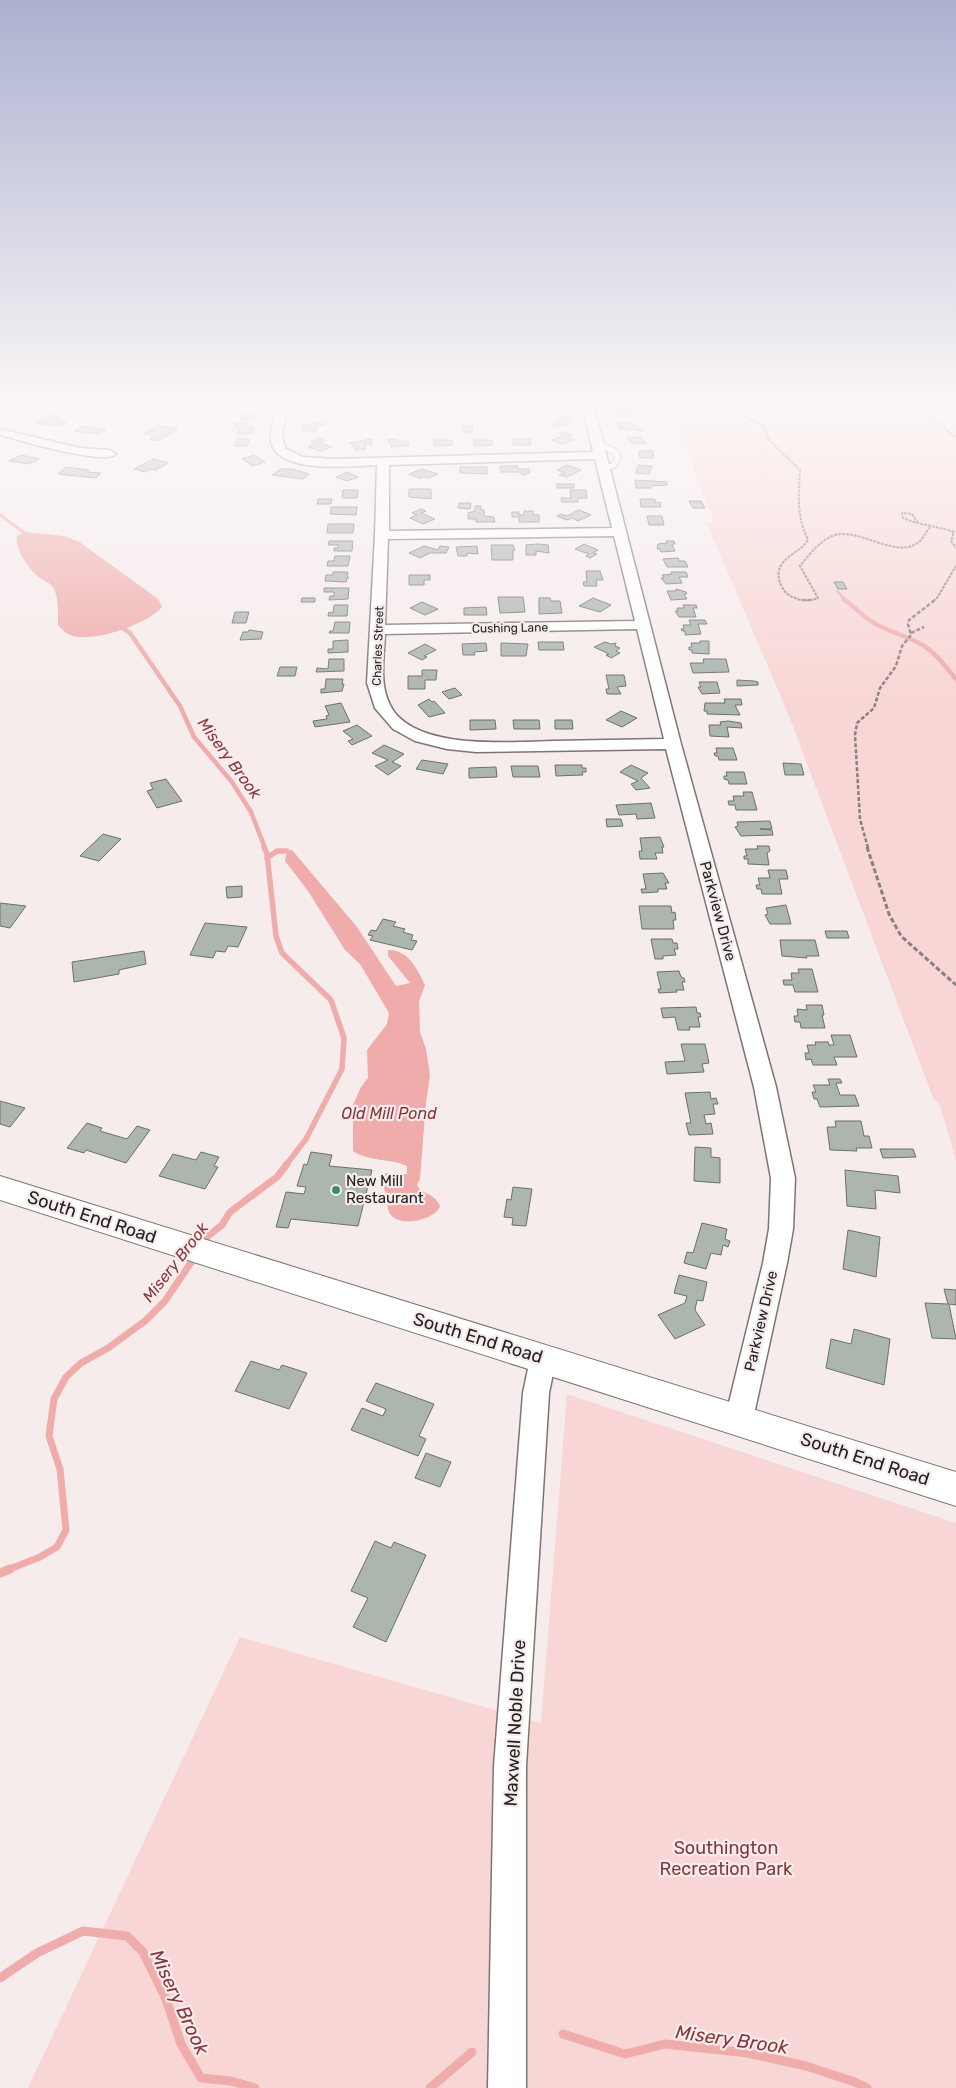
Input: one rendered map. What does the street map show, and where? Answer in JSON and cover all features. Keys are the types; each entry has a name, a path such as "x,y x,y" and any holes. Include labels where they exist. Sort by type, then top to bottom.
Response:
{"street":[{"name":"Charles Street","path":"382,504 375,683 380,704 393,720 415,734 429,740 454,746 485,748 673,744"},
{"name":"Parkview Drive","path":"613,504 642,625 765,1087 783,1178 781,1229 775,1263 739,1418"},
{"path":"382,535 621,532"},
{"name":"Cushing Lane","path":"378,630 642,625"},
{"name":"South End Road","path":"0,1188 543,1359 739,1418 956,1489"},
{"name":"Maxwell Noble Drive","path":"507,2088 510,1766 536,1393 543,1359"}],"path":[{"path":"800,504 800,521 808,539 807,543 787,558 782,565 780,580 782,589 790,597 809,600 818,598 800,566 829,538 840,534 854,535 894,547 907,548 918,543 930,527"},
{"path":"918,523 912,514 902,513 903,518 918,523 930,527 954,532 951,541 956,548"},
{"path":"911,634 908,624 909,620 937,598 956,566"},
{"path":"924,627 911,634 906,640 894,671 878,694 874,708 859,720 856,728 858,808 864,840 872,866 896,929 910,945 956,985"}],"green space":[{"path":"708,504 956,504 956,1161 940,1105 933,1098 789,716 707,524 714,521"},
{"name":"Southington Recreation Park","path":"567,1394 956,1523 956,2088 28,2088 240,1637 541,1723"}],"water":[{"path":"25,532 64,536 78,541 159,600 162,607 145,620 119,631 91,637 79,637 68,634 58,625 56,593 54,589 31,569 20,553 17,536"},
{"name":"Old Mill Pond","path":"292,850 357,927 396,986 410,983 388,956 388,950 401,953 407,957 425,985 419,1001 420,1032 426,1049 430,1075 420,1179 417,1185 421,1191 434,1198 440,1206 432,1215 425,1218 401,1221 390,1214 388,1210 383,1183 385,1173 407,1174 407,1166 366,1157 353,1151 353,1105 361,1087 368,1078 367,1050 387,1024 389,1013 360,964 345,950 308,891 285,861 287,851"}],"building":[{"path":"459,504 471,504 470,509 458,508"},
{"path":"641,504 660,504 661,507 641,507"},
{"path":"691,504 703,504 705,508 693,508"},
{"path":"475,506 481,506 481,510 484,510 484,516 494,517 495,522 476,522 476,519 468,519 468,513 475,511"},
{"path":"331,507 357,507 356,515 330,514"},
{"path":"421,509 426,511 421,513 435,519 423,524 410,518 417,515 412,513"},
{"path":"579,510 591,515 578,521 572,518 567,520 557,516 561,514 567,516"},
{"path":"524,511 533,511 533,515 539,515 539,522 519,522 519,517 512,517 512,512 519,512 519,515 524,515"},
{"path":"647,516 662,516 664,525 649,525"},
{"path":"328,524 354,524 353,533 327,533"},
{"path":"329,541 353,541 352,551 334,551 334,548 338,548 338,545 328,545"},
{"path":"666,541 674,541 675,544 672,544 675,551 661,552 660,549 657,549 658,544 667,543"},
{"path":"584,544 598,550 593,553 597,554 590,558 586,556 589,554 575,549"},
{"path":"491,545 513,545 515,550 513,550 513,560 492,560"},
{"path":"526,545 548,545 549,553 536,551 536,555 526,555"},
{"path":"424,546 438,550 440,546 449,547 446,553 430,553 420,558 409,553"},
{"path":"477,546 478,554 467,553 467,556 458,556 456,547"},
{"path":"335,556 350,556 348,566 327,566 328,561 334,561"},
{"path":"678,558 679,561 685,561 688,567 667,567 663,559"},
{"path":"586,571 600,571 603,580 596,580 597,586 584,586 583,582 587,582"},
{"path":"333,572 348,572 347,576 349,578 347,578 346,582 325,581 326,575 333,575"},
{"path":"671,572 686,572 688,577 679,577 682,583 666,584 661,578 664,578 662,575 672,574"},
{"path":"409,575 430,575 430,580 424,580 424,585 409,585"},
{"path":"834,582 843,582 847,589 838,589"},
{"path":"324,588 349,588 348,599 329,600 330,596 334,596 334,592 324,592"},
{"path":"676,589 686,592 687,594 684,594 687,599 671,600 667,591 676,591"},
{"path":"498,597 523,597 525,612 500,613"},
{"path":"302,598 315,598 315,602 301,602"},
{"path":"539,598 550,598 551,601 560,601 562,613 539,614"},
{"path":"593,598 611,605 600,612 579,606"},
{"path":"422,602 438,609 425,615 410,608"},
{"path":"334,605 348,605 347,616 328,616 329,612 333,613"},
{"path":"683,605 696,605 697,608 693,608 696,617 679,617 675,611 678,611 677,608 684,608"},
{"path":"486,607 487,615 464,615 464,608"},
{"path":"235,612 249,612 246,623 232,623"},
{"path":"689,620 705,620 707,624 698,624 701,634 685,635 685,631 681,629 684,629 683,625 691,625"},
{"path":"335,622 350,622 349,633 329,633 333,631"},
{"path":"249,630 263,632 261,639 240,640 243,632 248,632"},
{"path":"348,640 348,652 328,653 328,649 333,649 333,641"},
{"path":"700,641 709,641 709,654 692,653 692,650 689,650 689,647 692,647 691,643 700,643"},
{"path":"538,642 563,642 564,650 539,650"},
{"path":"605,642 616,643 615,646 620,648 616,651 620,653 611,658 606,655 609,654 594,647"},
{"path":"486,643 487,651 474,652 475,655 463,655 462,644"},
{"path":"501,643 528,644 526,656 501,656"},
{"path":"425,644 436,650 424,656 427,657 422,660 408,653"},
{"path":"329,659 344,659 344,671 316,672 317,668 328,669"},
{"path":"703,659 726,659 729,672 693,673 690,663 704,663"},
{"path":"280,667 297,667 295,676 277,676"},
{"path":"422,670 437,670 436,680 425,680 425,689 408,689 408,676 422,676"},
{"path":"606,675 624,675 626,686 617,687 621,694 607,694 606,689 609,689"},
{"path":"326,679 343,679 342,691 321,693 321,689 325,689"},
{"path":"737,680 754,681 758,682 758,685 737,686"},
{"path":"699,682 717,682 720,693 702,694 698,687 701,687"},
{"path":"455,688 462,695 449,699 442,692"},
{"path":"429,699 432,702 434,701 445,713 429,717 418,705"},
{"path":"724,699 741,699 742,705 735,705 740,715 707,714 707,711 704,711 705,703 725,703"},
{"path":"341,703 350,722 315,727 313,721 327,719 326,716 329,715 325,706"},
{"path":"621,711 637,718 622,727 606,720"},
{"path":"470,720 495,720 496,729 470,730"},
{"path":"513,720 539,720 540,729 514,729"},
{"path":"555,720 572,720 573,729 555,729"},
{"path":"720,722 741,723 742,728 727,727 729,737 710,736 709,725 721,725"},
{"path":"357,725 372,736 352,745 348,741 353,739 343,731"},
{"path":"384,745 404,754 392,762 401,766 388,775 375,766 388,760 372,753"},
{"path":"716,748 733,748 737,760 719,760 718,756 715,756 714,753 717,753"},
{"path":"422,760 448,764 443,774 416,769"},
{"path":"783,763 801,764 804,775 785,775"},
{"path":"555,765 582,765 582,768 586,768 586,772 582,772 583,775 556,776"},
{"path":"631,765 648,773 641,778 650,788 636,790 631,784 638,781 620,772"},
{"path":"511,766 538,766 540,777 513,777"},
{"path":"496,767 497,777 469,778 469,768"},
{"path":"726,772 744,772 747,784 729,784 728,780 724,779 724,776 727,776"},
{"path":"166,779 182,801 157,808 147,791 153,789 150,783"},
{"path":"743,792 752,792 757,810 736,810 735,805 729,805 728,801 734,801 733,796 744,796"},
{"path":"651,803 655,818 637,819 636,814 619,815 616,805"},
{"path":"606,819 621,819 623,826 607,827"},
{"path":"770,821 772,829 760,829 772,830 773,835 741,836 735,827 738,826 737,822"},
{"path":"103,834 121,839 99,861 80,856"},
{"path":"660,837 664,847 662,847 663,853 655,853 657,859 640,859 639,851 642,851 640,838"},
{"path":"757,846 769,846 770,851 767,853 769,865 748,864 748,859 744,859 744,856 747,856 745,849 758,849"},
{"path":"768,870 786,870 788,879 779,879 782,894 762,894 761,889 757,889 756,885 760,885 758,878 770,878"},
{"path":"663,873 669,883 665,883 667,889 658,889 658,892 642,893 641,889 646,889 643,874"},
{"path":"242,886 242,897 227,898 226,887"},
{"path":"0,903 26,906 10,928 0,926"},
{"path":"786,905 791,924 770,924 765,915 768,914 766,908"},
{"path":"639,906 671,906 672,913 675,912 676,920 673,920 674,929 642,929"},
{"path":"383,919 396,922 393,926 405,929 403,932 413,935 411,940 417,941 412,950 370,940 373,936 368,935 371,930 376,931"},
{"path":"205,923 247,927 238,947 228,946 225,952 216,951 213,958 190,955"},
{"path":"825,931 847,931 849,938 827,938"},
{"path":"651,939 672,939 673,943 677,943 678,949 674,949 676,955 655,959"},
{"path":"780,940 815,940 819,956 806,956 807,958 782,956"},
{"path":"144,951 146,964 119,970 119,974 74,982 72,962"},
{"path":"798,969 812,969 818,992 795,992 793,985 784,985 783,980 792,980 791,973 799,973"},
{"path":"679,971 681,977 684,978 685,982 682,982 684,990 659,993 658,989 661,989 657,972"},
{"path":"806,1005 822,1005 825,1028 801,1028 800,1022 795,1022 794,1016 798,1016 797,1009 807,1010"},
{"path":"696,1007 697,1013 700,1013 701,1017 698,1017 700,1027 689,1027 690,1030 678,1030 675,1017 663,1018 661,1008"},
{"path":"831,1035 850,1035 857,1057 834,1057 837,1065 813,1065 811,1059 806,1060 805,1053 809,1053 807,1045 816,1045 815,1042 828,1042 829,1045 834,1045"},
{"path":"681,1044 705,1044 709,1063 702,1064 704,1072 667,1074 665,1062 685,1061"},
{"path":"828,1079 840,1079 842,1083 836,1083 840,1095 855,1095 859,1106 820,1107 817,1099 814,1099 812,1092 816,1092 813,1085 830,1085"},
{"path":"710,1092 711,1099 716,1098 718,1104 713,1104 715,1114 704,1115 706,1124 711,1123 713,1134 689,1135 686,1123 691,1123 685,1093"},
{"path":"0,1101 25,1108 10,1127 0,1124"},
{"path":"835,1121 861,1121 864,1136 869,1136 872,1148 856,1148 857,1151 830,1150 827,1127 836,1127"},
{"path":"87,1123 102,1128 100,1131 127,1139 137,1126 150,1130 126,1163 86,1150 84,1153 67,1148"},
{"path":"695,1147 711,1148 711,1157 720,1158 720,1183 694,1181"},
{"path":"880,1149 913,1149 916,1157 883,1158"},
{"path":"201,1152 219,1157 214,1166 218,1167 205,1189 159,1176 173,1154 196,1160"},
{"name":"New Mill Restaurant","path":"311,1152 332,1155 329,1166 372,1170 358,1226 291,1219 288,1228 276,1227 286,1192 304,1194 306,1187 297,1186 304,1164 307,1165"},
{"path":"845,1170 898,1176 900,1193 875,1190 876,1209 847,1206"},
{"path":"513,1187 532,1189 526,1226 512,1225 513,1218 504,1217 507,1199 511,1200"},
{"path":"702,1223 727,1229 725,1239 730,1241 728,1247 723,1245 721,1255 711,1253 706,1269 684,1263 687,1252 693,1253"},
{"path":"848,1230 880,1237 876,1277 843,1269"},
{"path":"679,1275 707,1282 703,1301 697,1300 695,1310 705,1325 675,1339 658,1315 685,1303 687,1296 674,1293"},
{"path":"944,1289 956,1290 956,1305 949,1304 956,1339 932,1338 925,1303 948,1304"},
{"path":"854,1329 890,1339 884,1385 826,1368 831,1339 851,1344"},
{"path":"251,1361 279,1370 282,1365 307,1373 289,1409 235,1391"},
{"path":"376,1383 434,1404 419,1436 426,1439 418,1456 351,1430 362,1408 383,1416 386,1409 366,1401"},
{"path":"426,1453 451,1462 440,1487 415,1478"},
{"path":"375,1541 391,1548 394,1542 426,1555 386,1642 353,1627 368,1598 351,1591"}],"waterway":[{"name":"Misery Brook","path":"0,515 30,537"},
{"path":"837,591 846,601"},
{"path":"844,600 874,623 929,649 956,679"},
{"name":"Misery Brook","path":"118,625 130,633 180,706 194,737 232,782 251,812 265,848"},
{"name":"Misery Brook","path":"264,847 267,858"},
{"path":"267,858 277,851 287,851"},
{"name":"Misery Brook","path":"267,858 276,936 282,953 331,1000 344,1038 342,1069 306,1139 286,1165"},
{"name":"Misery Brook","path":"202,1245 208,1236 222,1225 230,1212 277,1177 287,1164"},
{"name":"Misery Brook","path":"7,1570 40,1557 57,1547 66,1530 60,1469 49,1436 54,1399 66,1377 81,1363 108,1348 145,1321 165,1301 196,1255"},
{"name":"Misery Brook","path":"0,1573 10,1569"},
{"name":"Misery Brook","path":"0,1978 37,1953 83,1931 127,1936 143,1952 166,1999 181,2044 201,2078 231,2081 255,2088"},
{"name":"Misery Brook","path":"563,2034 625,2054 665,2044 748,2053 806,2066 855,2082 867,2088"},
{"name":"Misery Brook","path":"430,2088 472,2052"}],"place":[{"name":"New Mill Restaurant","path":"336,1190"}]}
